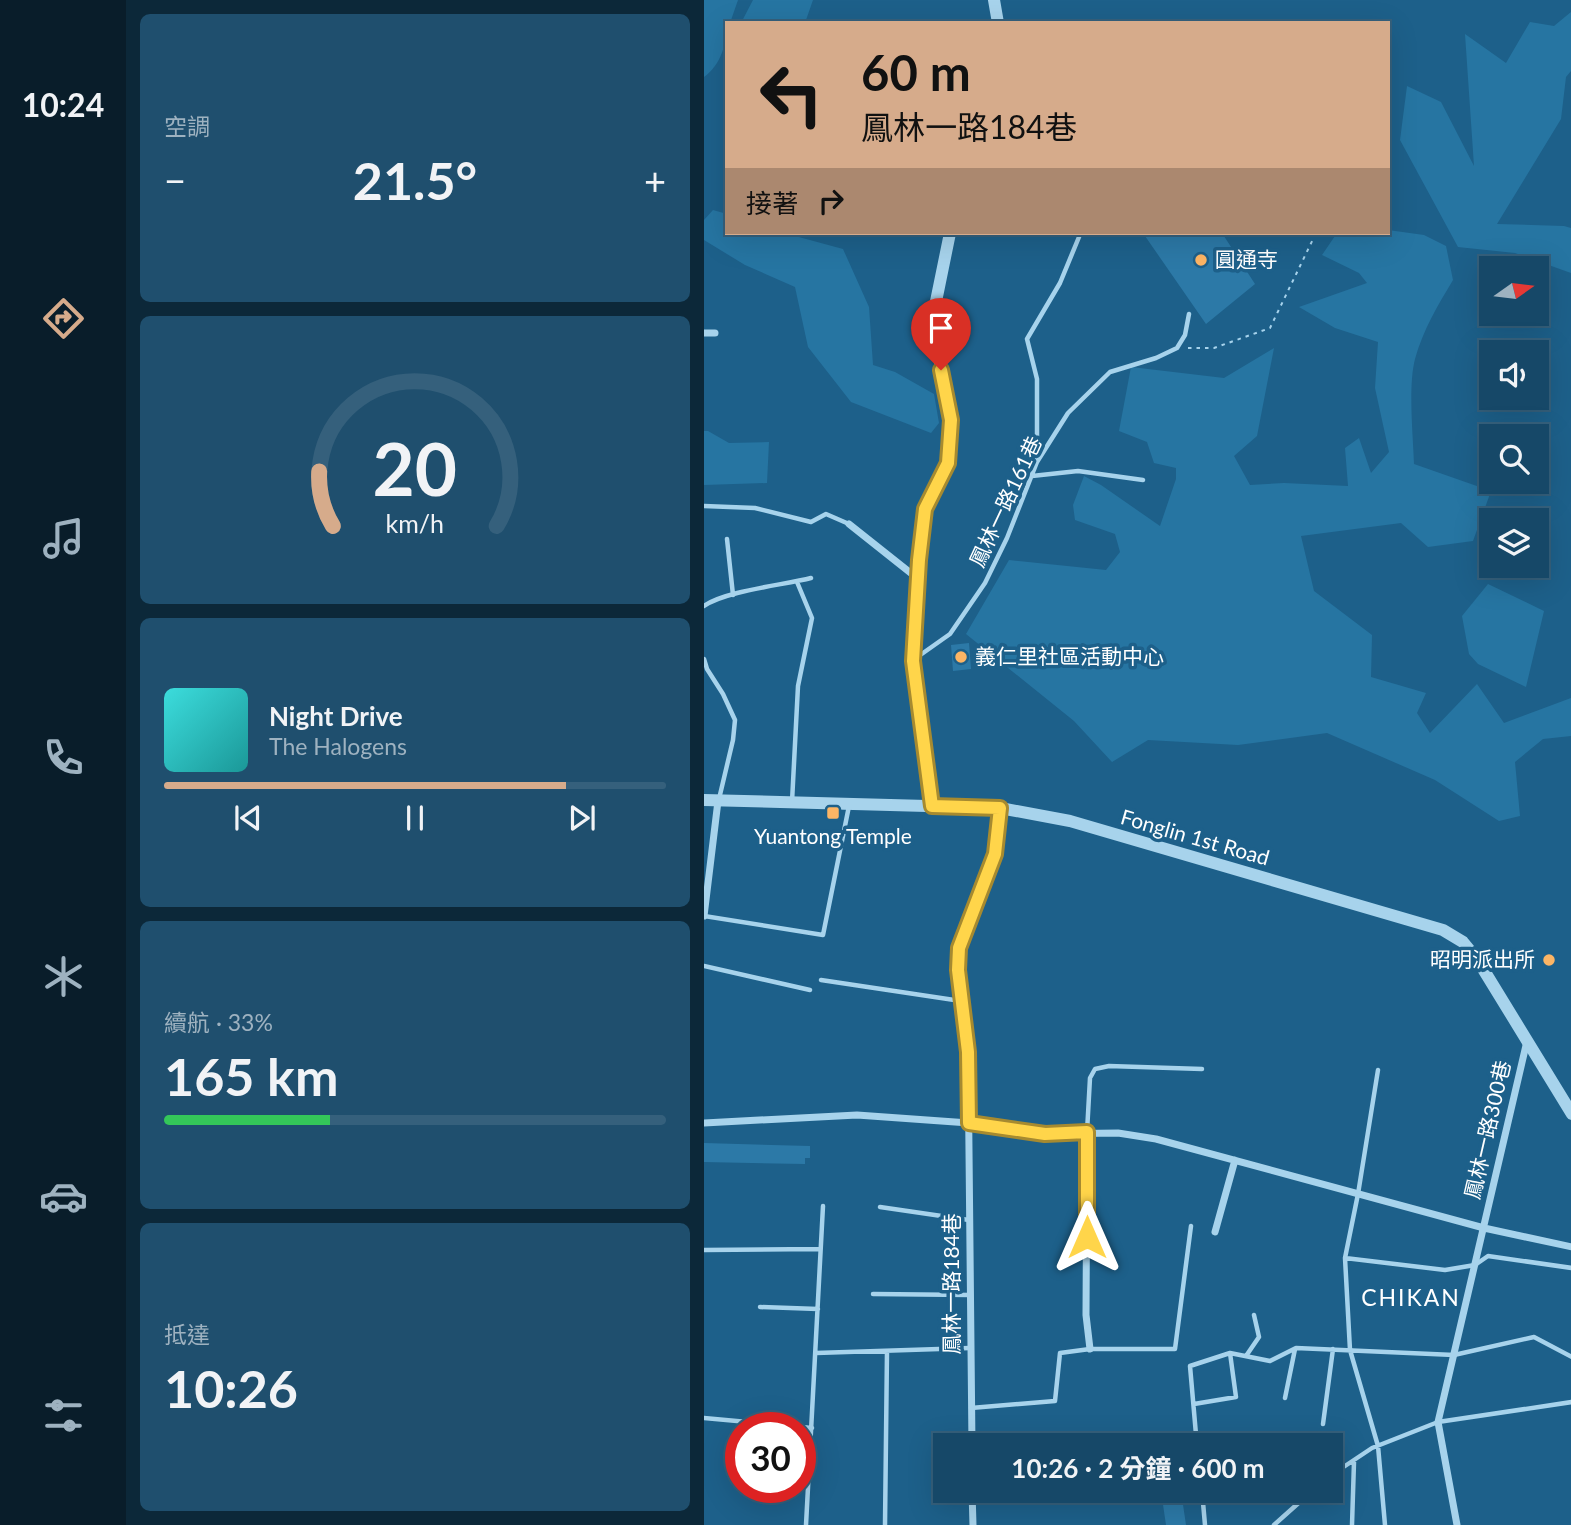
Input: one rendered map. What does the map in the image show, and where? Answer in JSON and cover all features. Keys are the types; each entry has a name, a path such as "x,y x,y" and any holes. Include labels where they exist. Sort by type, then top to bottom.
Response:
{"street":[{"path":"993,0 998,21"},
{"path":"932,806 913,661 925,509 948,463 951,420 932,321 950,235"},
{"path":"704,334 715,332"},
{"path":"849,524 918,578"},
{"name":"Fonglin 1st Road","path":"704,800 1000,808 1070,821 1443,930 1462,942 1477,959 1571,1114"},
{"path":"704,916 719,801"},
{"name":"鳳林一路184巷","path":"972,1433 968,1052 958,970 959,948 995,854 1000,808"},
{"name":"鳳林一路300巷","path":"1438,1422 1527,1040"},
{"path":"704,1123 857,1115 969,1123 1045,1134 1118,1133 1156,1139 1235,1160 1214,1232"},
{"path":"1087,1132 1086,1315 1090,1349"},
{"name":"鳳林一路300巷","path":"1235,1160 1484,1228 1571,1247"},
{"path":"1438,1422 1457,1525"},
{"path":"972,1503 973,1525"}],"lane":[{"path":"1037,461 1037,379 1027,339 1060,283 1079,237"},
{"path":"1177,348 1185,335 1189,314"},
{"name":"鳳林一路161巷","path":"913,661 950,634 985,583 1007,538 1037,461 1068,413 1110,372 1156,358 1177,348"},
{"path":"1031,476 1078,471 1143,480"},
{"path":"704,506 755,508 811,522 826,514 849,524"},
{"path":"727,539 733,594"},
{"path":"704,606 733,594 811,578"},
{"path":"792,803 798,686 812,618 797,582"},
{"path":"704,659 707,670 723,694 735,720 719,801"},
{"path":"704,916 823,935 849,805"},
{"path":"704,966 810,990"},
{"path":"821,980 961,1001"},
{"path":"1087,1132 1090,1077 1095,1069 1109,1066 1202,1069"},
{"path":"1378,1070 1345,1258 1350,1350 1378,1446 1385,1525"},
{"path":"813,1412 823,1206"},
{"path":"880,1207 969,1220"},
{"path":"971,1408 1055,1401 1060,1353 1090,1349 1175,1349 1191,1226"},
{"path":"704,1250 820,1249"},
{"path":"1345,1258 1445,1269 1475,1265 1488,1256 1571,1269"},
{"path":"873,1294 970,1295"},
{"path":"760,1307 818,1309"},
{"path":"1246,1356 1259,1337 1254,1315"},
{"path":"1197,1433 1190,1366 1230,1353 1270,1361 1296,1348 1454,1355 1534,1337 1571,1357"},
{"path":"816,1353 970,1348"},
{"path":"1285,1398 1296,1348"},
{"path":"1323,1424 1333,1349"},
{"path":"885,1525 887,1351"},
{"path":"1194,1404 1236,1397 1230,1353"},
{"path":"1343,1468 1378,1446 1438,1422 1571,1402"},
{"path":"704,1418 725,1420"},
{"path":"1352,1525 1354,1461"},
{"path":"806,1525 807,1503"},
{"path":"1203,1503 1205,1525"},
{"path":"1274,1525 1299,1503"}],"path":[{"path":"1177,348 1214,348 1270,328 1315,235"}],"shaded area":[{"path":"704,0 738,0 731,21 725,21 722,53 715,66 704,77"},
{"path":"753,0 813,0 805,21 742,21"},
{"path":"1571,12 1571,71 1566,77 1561,119 1497,224 1571,228 1571,273 1549,265 1549,256 1523,256 1458,247 1400,140 1407,86 1441,102 1474,166 1465,34 1506,63 1530,22 1554,26"},
{"path":"713,210 725,213 725,235 791,235 843,249 869,307 873,365 895,372 934,394 939,423 931,433 851,402 808,347 795,287 745,265 704,240 704,220"},
{"path":"1390,230 1424,235 1446,246 1453,280 1436,308 1418,348 1413,370 1411,396 1414,464 1479,487 1479,494 1490,494 1485,508 1479,508 1479,524 1473,541 1428,547 1401,523 1301,536 1314,591 1372,635 1371,677 1426,693 1417,713 1430,733 1477,684 1504,723 1571,698 1571,736 1543,739 1515,762 1520,816 1499,821 1435,780 1327,733 1238,745 1148,740 1112,762 1074,721 966,634 1009,560 1106,570 1120,552 1115,534 1075,520 1073,505 1084,476 1160,526 1176,479 1176,468 1154,463 1147,442 1119,431 1131,367 1224,378 1274,348 1257,436 1234,456 1250,485 1284,483 1348,486 1345,448 1359,438 1371,473 1389,452 1375,388 1378,342 1335,328 1299,307 1367,283 1359,273 1322,255 1336,235 1390,235"},
{"path":"704,431 729,443 769,442 767,483 704,485"},
{"path":"1488,584 1544,611 1526,687 1478,664 1469,654 1462,616"}],"building":[{"name":"圓通寺","path":"1223,235 1255,284 1206,324 1145,236"},
{"name":"義仁里社區活動中心","path":"969,643 971,669 953,671 951,645"},
{"path":"704,1143 810,1146 810,1158 805,1158 805,1164 704,1162"},
{"path":"1163,1503 1183,1503 1186,1525 1166,1525"}],"place":[{"name":"圓通寺","path":"1201,260"},
{"name":"義仁里社區活動中心","path":"961,657"},
{"name":"Yuantong Temple","path":"833,813"},
{"name":"昭明派出所","path":"1549,960"}],"district":[{"name":"CHIKAN","path":"1411,1298"}],"route":[{"path":"941,370 951,420 948,463 925,509 913,661 926,765 932,806 1000,808 995,854 959,948 958,970 968,1052 969,1123 1045,1134 1087,1132 1087,1237"}]}
